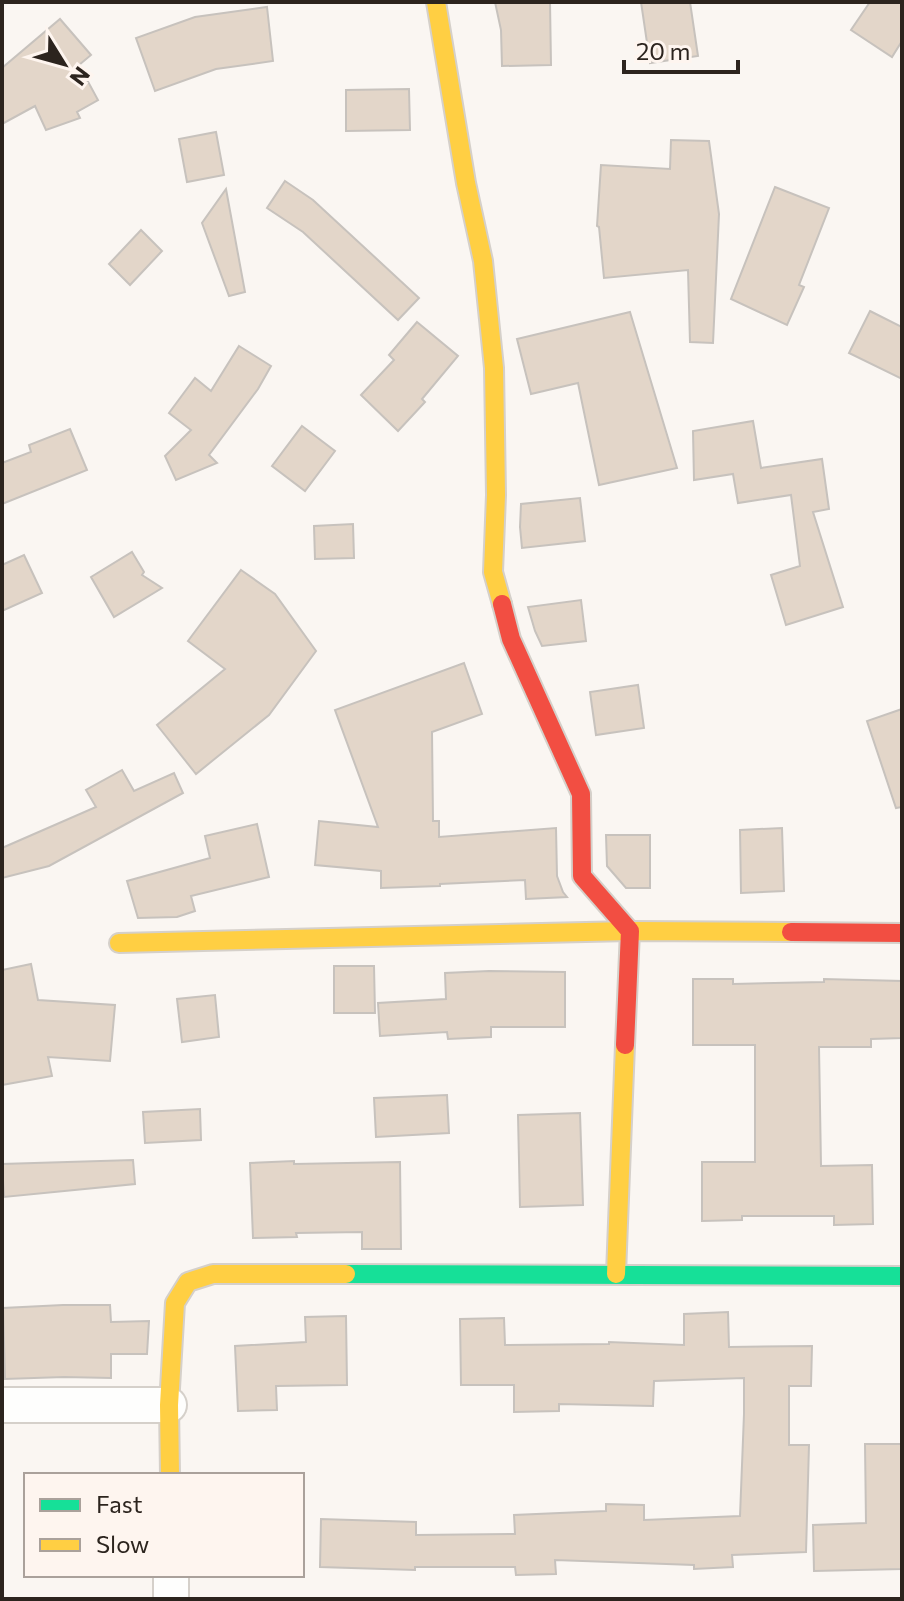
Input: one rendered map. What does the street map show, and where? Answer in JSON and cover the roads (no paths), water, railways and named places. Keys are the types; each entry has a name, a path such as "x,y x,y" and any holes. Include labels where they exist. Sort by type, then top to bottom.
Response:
{"street":[{"path":"436,2 466,183 483,261 492,353 496,495 493,572 511,639 581,794 582,876 630,931 616,1274"},
{"path":"119,943 630,931 902,933"},
{"path":"170,1473 169,1405 175,1303 188,1282 213,1274 902,1276"},
{"path":"2,1405 169,1405"},
{"path":"171,1577 171,1599"}]}
